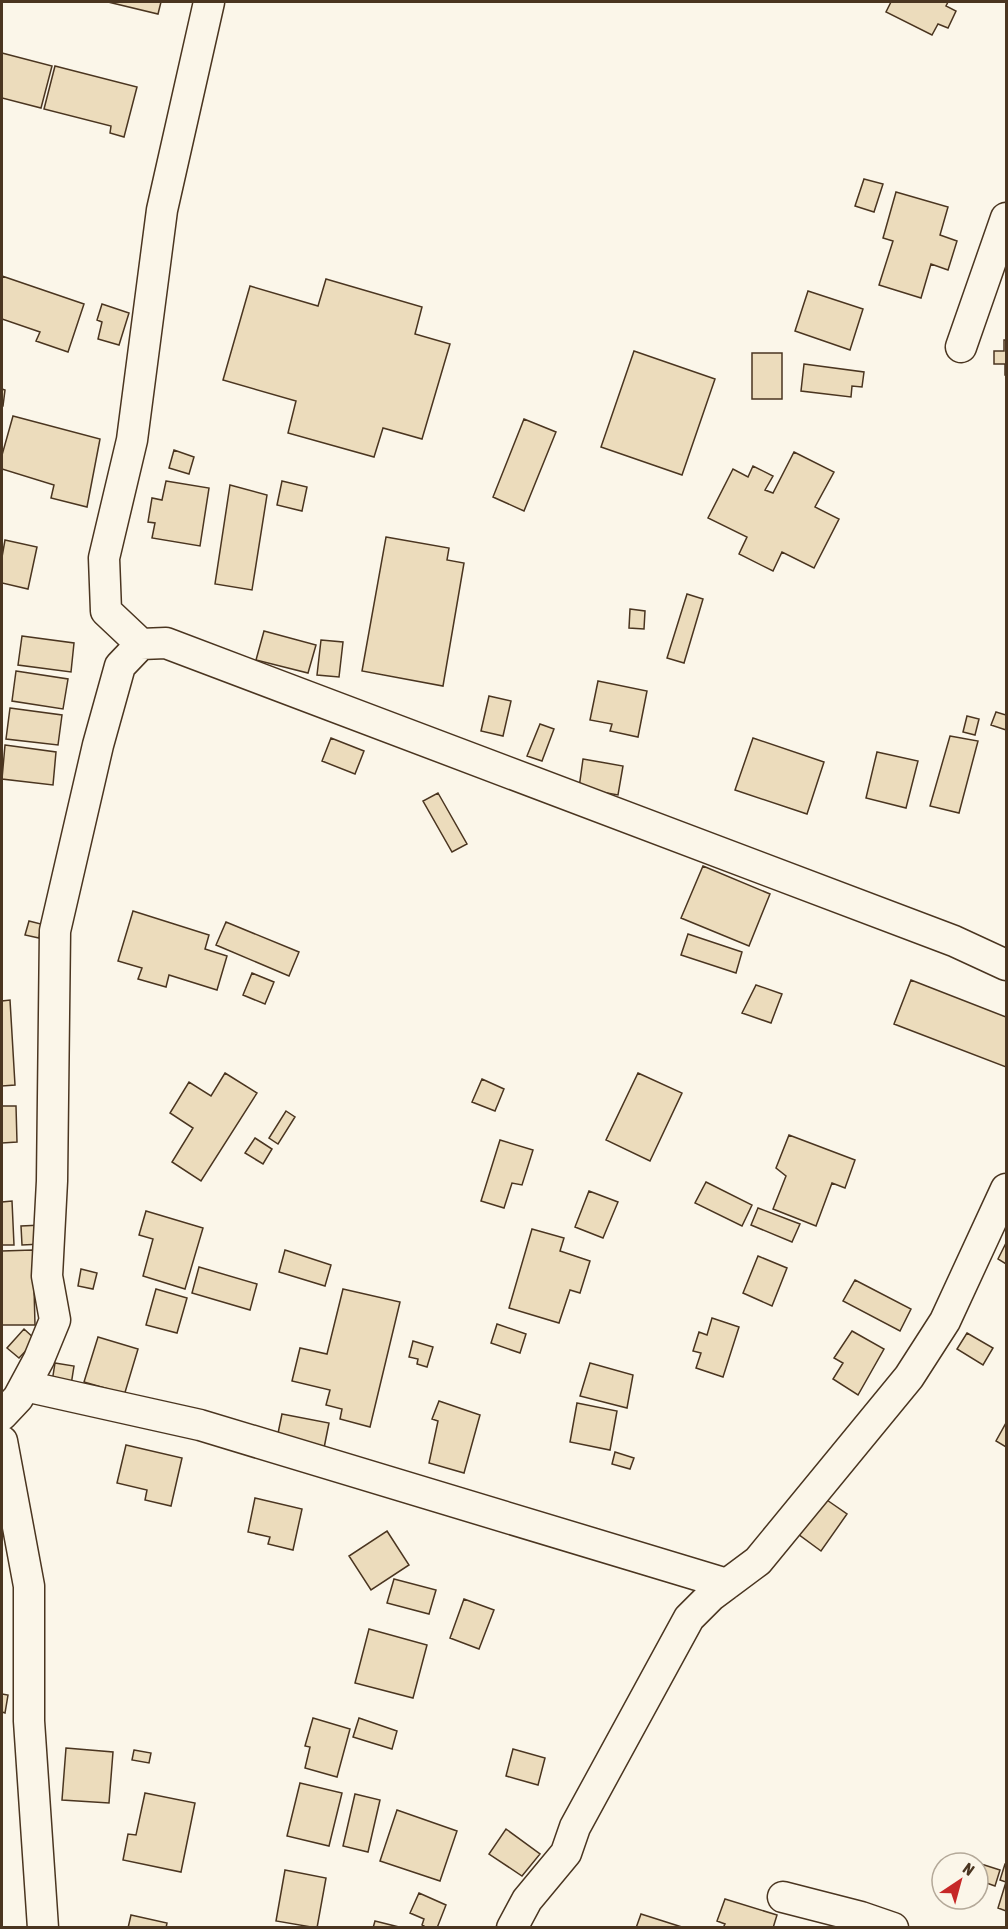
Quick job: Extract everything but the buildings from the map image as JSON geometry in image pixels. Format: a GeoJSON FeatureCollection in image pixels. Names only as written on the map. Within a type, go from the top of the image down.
{"type":"FeatureCollection","features":[{"type":"Feature","properties":{"kind":"street"},"geometry":{"type":"LineString","coordinates":[[209,2],[162,210],[132,440],[104,558],[106,611],[141,644],[166,644],[954,941],[1006,964]]}},
{"type":"Feature","properties":{"kind":"street"},"geometry":{"type":"LineString","coordinates":[[961,347],[1006,218]]}},
{"type":"Feature","properties":{"kind":"street"},"geometry":{"type":"LineString","coordinates":[[141,644],[120,666],[98,745],[55,931],[52,1181],[47,1275],[55,1320],[39,1359],[12,1399],[200,1425],[728,1584]]}},
{"type":"Feature","properties":{"kind":"street"},"geometry":{"type":"LineString","coordinates":[[512,1928],[527,1900],[566,1853],[574,1827],[689,1618],[711,1596],[758,1561],[909,1377],[945,1321],[1006,1189]]}},
{"type":"Feature","properties":{"kind":"street"},"geometry":{"type":"LineString","coordinates":[[2,1441],[29,1586],[29,1721],[43,1928]]}},
{"type":"Feature","properties":{"kind":"street"},"geometry":{"type":"LineString","coordinates":[[783,1897],[861,1917],[893,1928]]}}]}
